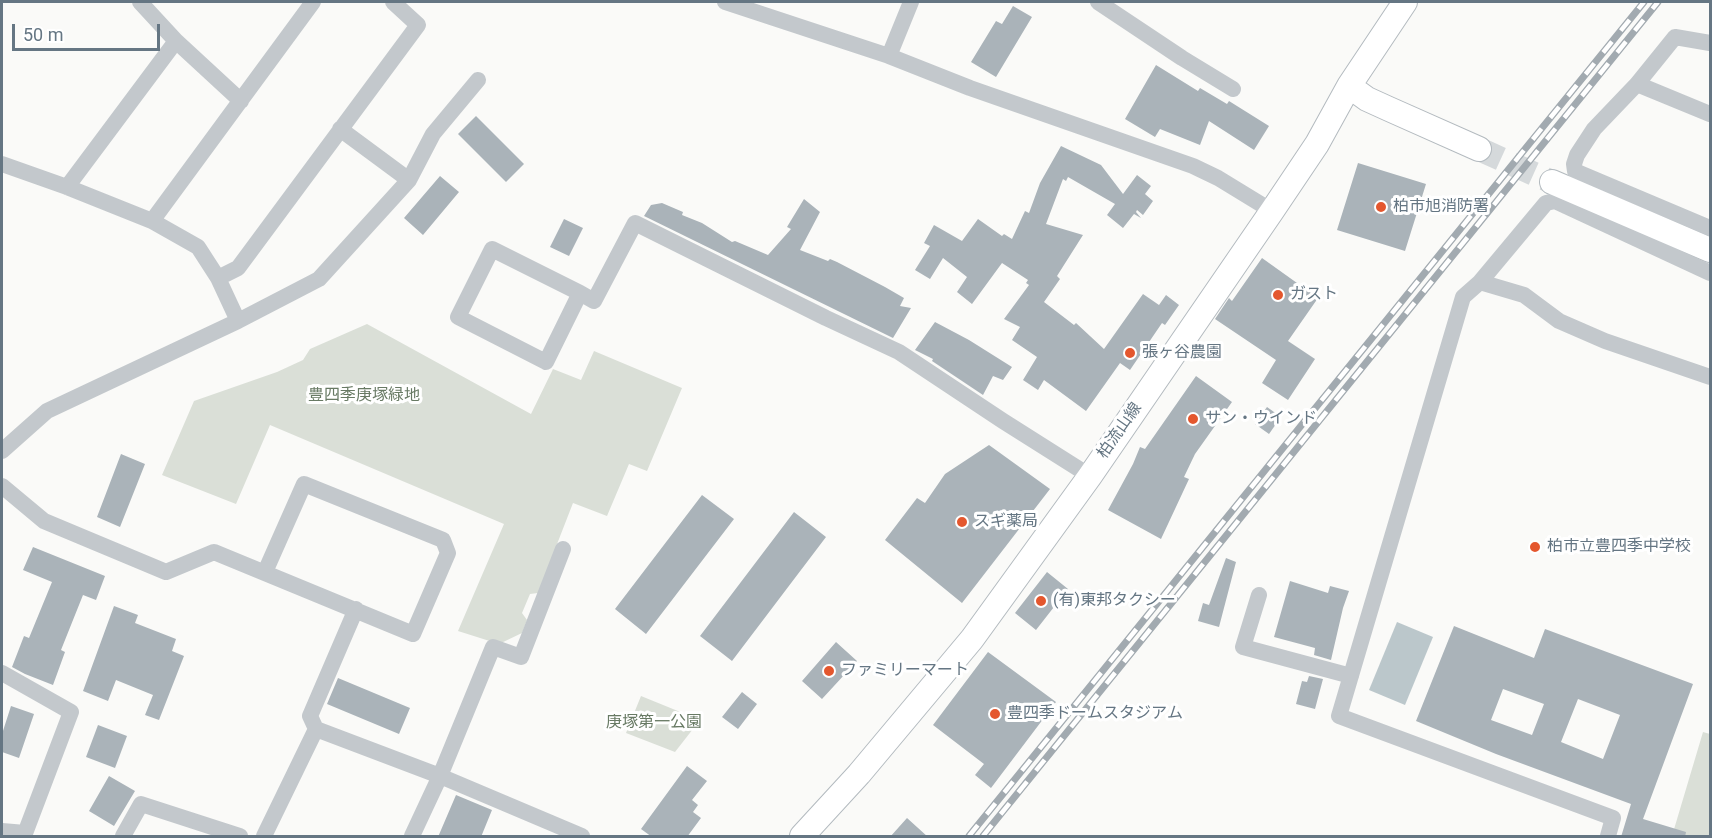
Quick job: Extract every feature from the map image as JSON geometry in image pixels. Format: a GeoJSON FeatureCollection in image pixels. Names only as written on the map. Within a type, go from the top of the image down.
{"type":"FeatureCollection","features":[{"type":"Feature","properties":{"kind":"main road","name":"柏流山線"},"geometry":{"type":"LineString","coordinates":[[802,837],[859,774],[972,639],[1090,476],[1317,144],[1349,86],[1405,2]]}},
{"type":"Feature","properties":{"kind":"main road"},"geometry":{"type":"LineString","coordinates":[[1349,86],[1367,99],[1479,148]]}},
{"type":"Feature","properties":{"kind":"main road"},"geometry":{"type":"LineString","coordinates":[[1552,182],[1710,250]]}},
{"type":"Feature","properties":{"kind":"street"},"geometry":{"type":"LineString","coordinates":[[140,2],[176,41],[241,101]]}},
{"type":"Feature","properties":{"kind":"street"},"geometry":{"type":"LineString","coordinates":[[152,221],[313,2]]}},
{"type":"Feature","properties":{"kind":"street"},"geometry":{"type":"LineString","coordinates":[[218,278],[238,268],[418,25],[393,2]]}},
{"type":"Feature","properties":{"kind":"street"},"geometry":{"type":"LineString","coordinates":[[725,2],[889,56],[992,96],[1193,166],[1218,178],[1272,211]]}},
{"type":"Feature","properties":{"kind":"street"},"geometry":{"type":"LineString","coordinates":[[889,56],[911,2]]}},
{"type":"Feature","properties":{"kind":"street"},"geometry":{"type":"LineString","coordinates":[[1098,2],[1233,90]]}},
{"type":"Feature","properties":{"kind":"street"},"geometry":{"type":"LineString","coordinates":[[1710,44],[1675,37],[1637,84],[1594,129],[1577,155],[1574,164],[1575,171],[1710,228]]}},
{"type":"Feature","properties":{"kind":"street"},"geometry":{"type":"LineString","coordinates":[[67,187],[176,41]]}},
{"type":"Feature","properties":{"kind":"street"},"geometry":{"type":"LineString","coordinates":[[2,451],[47,411],[237,321],[319,279],[409,180],[433,134],[478,80]]}},
{"type":"Feature","properties":{"kind":"street"},"geometry":{"type":"LineString","coordinates":[[1637,84],[1710,114]]}},
{"type":"Feature","properties":{"kind":"street"},"geometry":{"type":"LineString","coordinates":[[340,129],[409,180]]}},
{"type":"Feature","properties":{"kind":"street"},"geometry":{"type":"LineString","coordinates":[[2,164],[152,221],[198,247],[218,278],[237,321]]}},
{"type":"Feature","properties":{"kind":"street"},"geometry":{"type":"LineString","coordinates":[[1608,837],[1613,818],[1339,716],[1463,297],[1480,282],[1546,203],[1555,201],[1710,273]]}},
{"type":"Feature","properties":{"kind":"street"},"geometry":{"type":"LineString","coordinates":[[580,293],[546,362],[458,317],[492,249],[580,293],[594,301],[635,223],[898,352],[1090,476]]}},
{"type":"Feature","properties":{"kind":"street"},"geometry":{"type":"LineString","coordinates":[[1480,282],[1524,295],[1559,321],[1605,341],[1710,377]]}},
{"type":"Feature","properties":{"kind":"street"},"geometry":{"type":"LineString","coordinates":[[2,486],[44,521],[166,572],[214,552],[413,634],[448,553],[443,540],[304,484],[265,572]]}},
{"type":"Feature","properties":{"kind":"street"},"geometry":{"type":"LineString","coordinates":[[412,837],[440,776],[492,647],[521,657],[563,549]]}},
{"type":"Feature","properties":{"kind":"street"},"geometry":{"type":"LineString","coordinates":[[1258,595],[1243,647],[1351,676]]}},
{"type":"Feature","properties":{"kind":"street"},"geometry":{"type":"LineString","coordinates":[[356,609],[310,716],[316,729],[440,776],[582,837]]}},
{"type":"Feature","properties":{"kind":"street"},"geometry":{"type":"LineString","coordinates":[[2,673],[71,712],[24,835],[2,831]]}},
{"type":"Feature","properties":{"kind":"street"},"geometry":{"type":"LineString","coordinates":[[264,837],[316,729]]}},
{"type":"Feature","properties":{"kind":"street"},"geometry":{"type":"LineString","coordinates":[[123,837],[141,804],[240,837]]}},
{"type":"Feature","properties":{"kind":"green space","name":"豊四季庚塚緑地"},"geometry":{"type":"Polygon","coordinates":[[[367,324],[531,414],[553,369],[581,380],[594,351],[682,388],[647,471],[629,464],[607,516],[573,503],[538,593],[530,594],[522,613],[527,620],[522,633],[499,644],[458,631],[504,524],[270,425],[236,504],[162,475],[194,401],[277,372],[303,360],[310,349],[367,324]]]}},
{"type":"Feature","properties":{"kind":"green space","name":"庚塚第一公園"},"geometry":{"type":"Polygon","coordinates":[[[641,696],[700,720],[675,752],[626,733],[641,696]]]}},
{"type":"Feature","properties":{"kind":"green space"},"geometry":{"type":"Polygon","coordinates":[[[1703,732],[1710,734],[1710,836],[1672,836],[1703,732]]]}},
{"type":"Feature","properties":{"kind":"shaded area"},"geometry":{"type":"Polygon","coordinates":[[[1397,622],[1433,637],[1405,705],[1369,690],[1397,622]]]}},
{"type":"Feature","properties":{"kind":"building"},"geometry":{"type":"Polygon","coordinates":[[[1013,6],[1032,17],[996,77],[971,62],[996,21],[1002,24],[1013,6]]]}},
{"type":"Feature","properties":{"kind":"building"},"geometry":{"type":"Polygon","coordinates":[[[1156,65],[1198,91],[1200,88],[1227,104],[1229,101],[1269,126],[1254,150],[1209,121],[1200,145],[1160,129],[1155,137],[1125,119],[1156,65]]]}},
{"type":"Feature","properties":{"kind":"building"},"geometry":{"type":"Polygon","coordinates":[[[476,116],[524,164],[506,182],[458,134],[476,116]]]}},
{"type":"Feature","properties":{"kind":"building"},"geometry":{"type":"Polygon","coordinates":[[[1061,146],[1101,165],[1123,194],[1137,175],[1151,186],[1145,194],[1153,201],[1143,215],[1137,210],[1141,218],[1134,214],[1123,228],[1107,215],[1115,204],[1068,177],[1066,181],[1063,179],[1046,224],[1083,235],[1057,276],[1060,279],[1044,302],[1074,325],[1076,323],[1104,349],[1143,294],[1159,305],[1166,295],[1179,305],[1165,325],[1162,323],[1130,370],[1120,363],[1086,411],[1044,380],[1038,390],[1023,380],[1037,357],[1012,340],[1020,327],[1004,319],[1029,285],[1026,283],[1028,280],[1002,263],[972,304],[957,292],[967,277],[943,258],[930,279],[915,270],[930,246],[924,243],[934,225],[962,241],[978,219],[1002,236],[1004,234],[1012,239],[1025,211],[1029,213],[1040,183],[1061,146]]]}},
{"type":"Feature","properties":{"kind":"building","name":"柏市旭消防署"},"geometry":{"type":"Polygon","coordinates":[[[1358,163],[1426,184],[1405,251],[1337,230],[1358,163]]]}},
{"type":"Feature","properties":{"kind":"building"},"geometry":{"type":"Polygon","coordinates":[[[440,176],[459,192],[423,235],[404,218],[440,176]]]}},
{"type":"Feature","properties":{"kind":"building"},"geometry":{"type":"Polygon","coordinates":[[[804,199],[820,212],[800,250],[828,261],[830,259],[837,262],[885,287],[904,298],[900,306],[911,308],[893,338],[644,216],[651,205],[662,203],[683,212],[682,215],[702,223],[732,242],[735,241],[768,255],[791,229],[787,227],[804,199]]]}},
{"type":"Feature","properties":{"kind":"building"},"geometry":{"type":"Polygon","coordinates":[[[564,219],[583,228],[569,256],[550,247],[564,219]]]}},
{"type":"Feature","properties":{"kind":"building"},"geometry":{"type":"Polygon","coordinates":[[[1262,258],[1318,298],[1288,341],[1315,359],[1288,400],[1262,383],[1276,360],[1215,319],[1229,298],[1232,301],[1262,258]]]}},
{"type":"Feature","properties":{"kind":"building"},"geometry":{"type":"Polygon","coordinates":[[[935,322],[1012,367],[1003,380],[993,376],[983,395],[932,361],[933,359],[915,350],[935,322]]]}},
{"type":"Feature","properties":{"kind":"building"},"geometry":{"type":"Polygon","coordinates":[[[1196,376],[1232,402],[1195,454],[1184,477],[1189,479],[1161,539],[1108,510],[1140,447],[1145,449],[1196,376]]]}},
{"type":"Feature","properties":{"kind":"building"},"geometry":{"type":"Polygon","coordinates":[[[1267,407],[1281,417],[1269,434],[1255,424],[1267,407]]]}},
{"type":"Feature","properties":{"kind":"building","name":"スギ薬局"},"geometry":{"type":"Polygon","coordinates":[[[989,445],[1050,489],[962,603],[885,540],[917,498],[925,503],[945,474],[989,445]]]}},
{"type":"Feature","properties":{"kind":"building"},"geometry":{"type":"Polygon","coordinates":[[[121,454],[145,464],[120,527],[97,517],[121,454]]]}},
{"type":"Feature","properties":{"kind":"building"},"geometry":{"type":"Polygon","coordinates":[[[702,495],[734,519],[646,634],[615,609],[702,495]]]}},
{"type":"Feature","properties":{"kind":"building"},"geometry":{"type":"Polygon","coordinates":[[[794,512],[826,537],[732,661],[700,636],[794,512]]]}},
{"type":"Feature","properties":{"kind":"building"},"geometry":{"type":"Polygon","coordinates":[[[33,547],[105,576],[96,600],[83,595],[61,650],[65,652],[53,685],[12,667],[24,636],[29,638],[52,582],[23,570],[33,547]]]}},
{"type":"Feature","properties":{"kind":"building"},"geometry":{"type":"Polygon","coordinates":[[[1226,558],[1236,562],[1219,627],[1198,621],[1203,603],[1209,605],[1226,558]]]}},
{"type":"Feature","properties":{"kind":"building","name":"(有)東邦タクシー"},"geometry":{"type":"Polygon","coordinates":[[[1047,572],[1068,589],[1036,630],[1015,613],[1047,572]]]}},
{"type":"Feature","properties":{"kind":"building"},"geometry":{"type":"Polygon","coordinates":[[[1290,581],[1328,593],[1330,586],[1349,591],[1331,660],[1314,655],[1315,648],[1274,637],[1290,581]]]}},
{"type":"Feature","properties":{"kind":"building"},"geometry":{"type":"Polygon","coordinates":[[[114,606],[138,615],[135,623],[176,639],[172,651],[184,656],[159,720],[145,715],[153,695],[116,680],[108,701],[83,691],[114,606]]]}},
{"type":"Feature","properties":{"kind":"building"},"geometry":{"type":"Polygon","coordinates":[[[1454,626],[1534,658],[1545,629],[1693,684],[1643,819],[1686,832],[1685,837],[1621,837],[1631,804],[1496,754],[1416,721],[1454,626]],[[1503,689],[1491,720],[1532,735],[1544,704],[1503,689]],[[1578,699],[1561,742],[1603,759],[1620,715],[1578,699]]]}},
{"type":"Feature","properties":{"kind":"building","name":"ファミリーマート"},"geometry":{"type":"Polygon","coordinates":[[[836,642],[857,661],[822,699],[802,681],[836,642]]]}},
{"type":"Feature","properties":{"kind":"building","name":"豊四季ドームスタジアム"},"geometry":{"type":"Polygon","coordinates":[[[988,652],[1056,702],[991,788],[975,775],[984,764],[933,725],[988,652]]]}},
{"type":"Feature","properties":{"kind":"building"},"geometry":{"type":"Polygon","coordinates":[[[1309,676],[1323,679],[1315,709],[1296,704],[1302,681],[1307,682],[1309,676]]]}},
{"type":"Feature","properties":{"kind":"building"},"geometry":{"type":"Polygon","coordinates":[[[338,678],[410,708],[399,734],[327,704],[338,678]]]}},
{"type":"Feature","properties":{"kind":"building"},"geometry":{"type":"Polygon","coordinates":[[[742,692],[757,704],[738,729],[722,717],[742,692]]]}},
{"type":"Feature","properties":{"kind":"building"},"geometry":{"type":"Polygon","coordinates":[[[11,706],[34,714],[19,758],[2,752],[2,734],[11,706]]]}},
{"type":"Feature","properties":{"kind":"building"},"geometry":{"type":"Polygon","coordinates":[[[98,725],[127,736],[115,768],[86,757],[98,725]]]}},
{"type":"Feature","properties":{"kind":"building"},"geometry":{"type":"Polygon","coordinates":[[[687,766],[707,781],[692,800],[698,805],[693,812],[701,818],[687,837],[652,837],[641,829],[687,766]]]}},
{"type":"Feature","properties":{"kind":"building"},"geometry":{"type":"Polygon","coordinates":[[[109,776],[135,791],[114,826],[89,811],[109,776]]]}},
{"type":"Feature","properties":{"kind":"building"},"geometry":{"type":"Polygon","coordinates":[[[456,795],[492,810],[481,837],[438,837],[456,795]]]}},
{"type":"Feature","properties":{"kind":"building"},"geometry":{"type":"Polygon","coordinates":[[[907,818],[928,837],[890,837],[907,818]]]}},
{"type":"Feature","properties":{"kind":"tunnel"},"geometry":{"type":"LineString","coordinates":[[1479,149],[1552,182]]}},
{"type":"Feature","properties":{"kind":"railway"},"geometry":{"type":"LineString","coordinates":[[969,836],[1644,2]]}},
{"type":"Feature","properties":{"kind":"railway"},"geometry":{"type":"LineString","coordinates":[[983,836],[1658,2]]}},
{"type":"Feature","properties":{"kind":"place","name":"柏市旭消防署"},"geometry":{"type":"Point","coordinates":[1381,207]}},
{"type":"Feature","properties":{"kind":"place","name":"ガスト"},"geometry":{"type":"Point","coordinates":[1278,295]}},
{"type":"Feature","properties":{"kind":"place","name":"張ヶ谷農園"},"geometry":{"type":"Point","coordinates":[1130,353]}},
{"type":"Feature","properties":{"kind":"place","name":"サン・ウインド"},"geometry":{"type":"Point","coordinates":[1193,419]}},
{"type":"Feature","properties":{"kind":"place","name":"スギ薬局"},"geometry":{"type":"Point","coordinates":[962,522]}},
{"type":"Feature","properties":{"kind":"place","name":"柏市立豊四季中学校"},"geometry":{"type":"Point","coordinates":[1535,547]}},
{"type":"Feature","properties":{"kind":"place","name":"(有)東邦タクシー"},"geometry":{"type":"Point","coordinates":[1041,601]}},
{"type":"Feature","properties":{"kind":"place","name":"ファミリーマート"},"geometry":{"type":"Point","coordinates":[829,671]}},
{"type":"Feature","properties":{"kind":"place","name":"豊四季ドームスタジアム"},"geometry":{"type":"Point","coordinates":[995,714]}}]}
